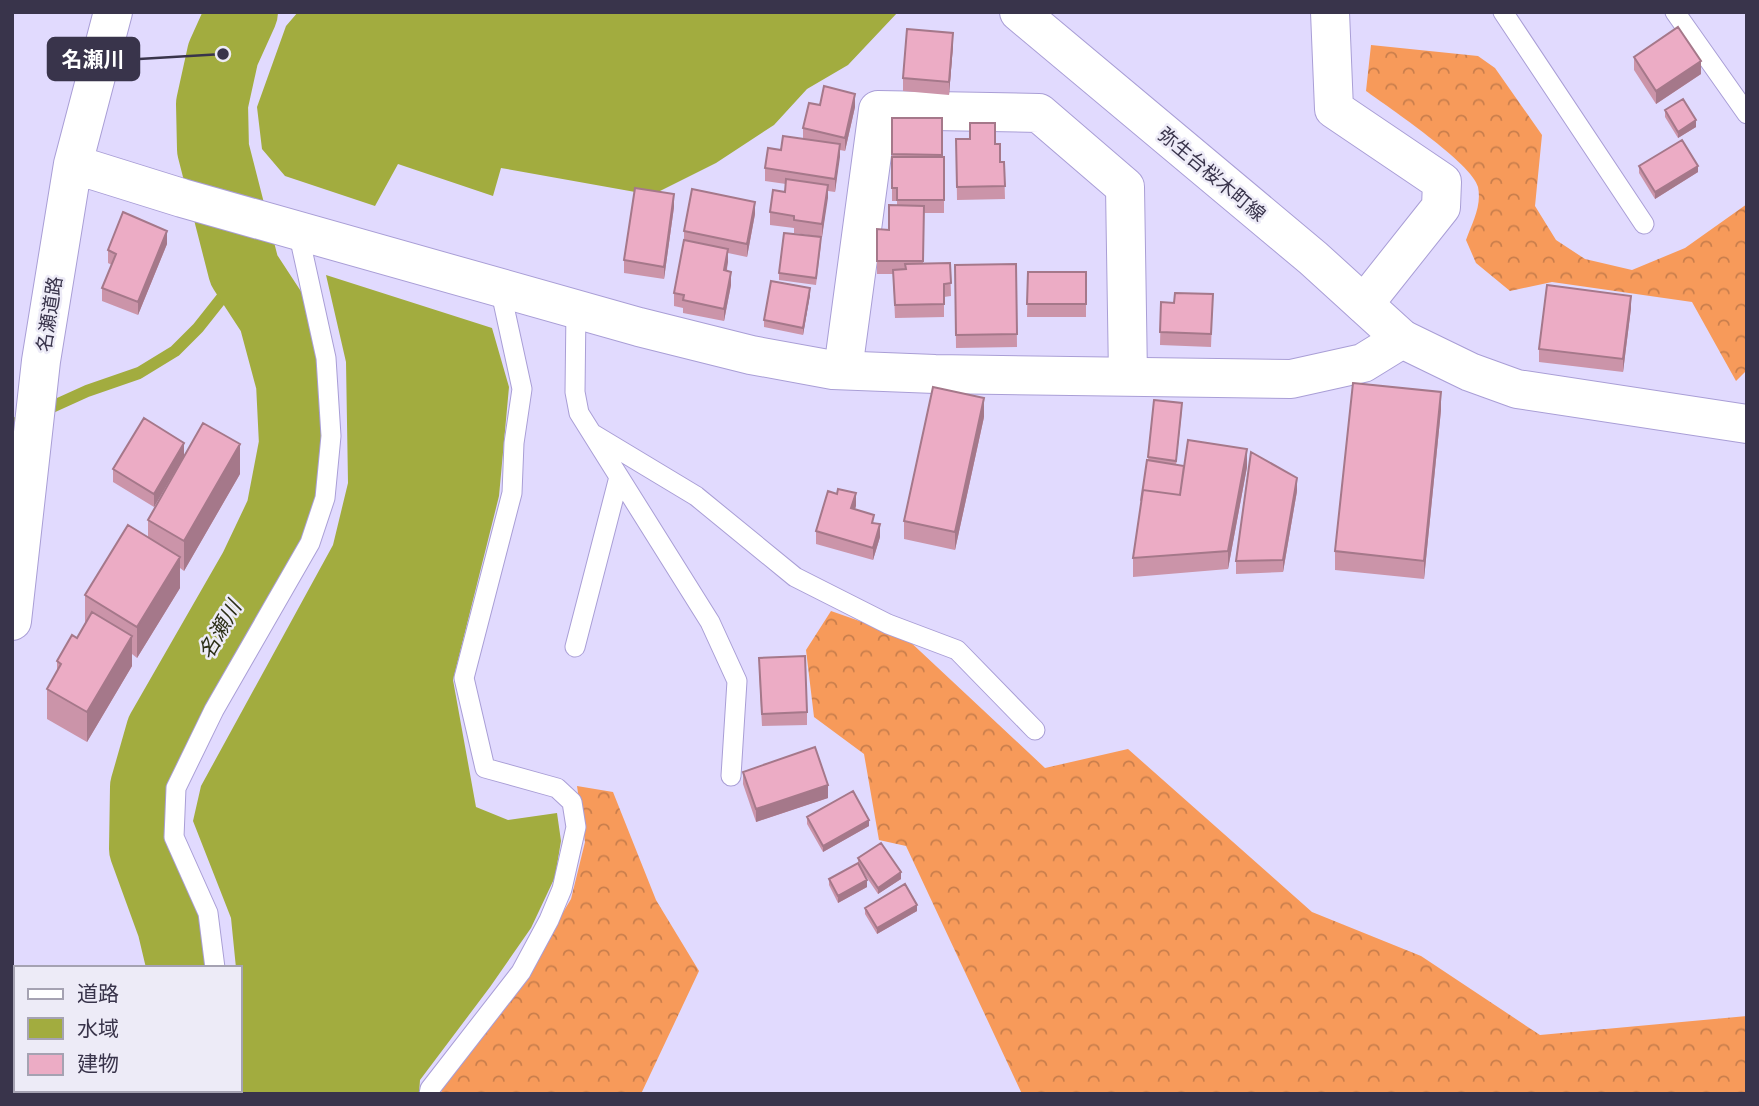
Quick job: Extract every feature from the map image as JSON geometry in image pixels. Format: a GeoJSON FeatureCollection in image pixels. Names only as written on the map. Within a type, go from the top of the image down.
{"type":"FeatureCollection","features":[{"type":"Feature","properties":{"kind":"street","name":"名瀬道路"},"geometry":{"type":"LineString","coordinates":[[12,621],[40,373],[73,164],[113,12]]}},
{"type":"Feature","properties":{"kind":"street","name":"弥生台桜木町線"},"geometry":{"type":"LineString","coordinates":[[1019,12],[1313,258],[1402,339],[1470,372],[1517,389],[1747,424]]}},
{"type":"Feature","properties":{"kind":"street"},"geometry":{"type":"LineString","coordinates":[[1330,12],[1334,109],[1442,182],[1441,207],[1364,304]]}},
{"type":"Feature","properties":{"kind":"street"},"geometry":{"type":"LineString","coordinates":[[843,370],[878,110],[1039,113],[1125,187],[1128,376]]}},
{"type":"Feature","properties":{"kind":"street"},"geometry":{"type":"LineString","coordinates":[[73,164],[182,198],[576,309],[751,355],[843,370],[935,374],[1291,379],[1363,363],[1402,339]]}},
{"type":"Feature","properties":{"kind":"lane"},"geometry":{"type":"LineString","coordinates":[[1503,12],[1644,225]]}},
{"type":"Feature","properties":{"kind":"lane"},"geometry":{"type":"LineString","coordinates":[[1675,12],[1747,114]]}},
{"type":"Feature","properties":{"kind":"lane"},"geometry":{"type":"LineString","coordinates":[[215,966],[208,913],[174,837],[176,788],[214,710],[310,543],[325,498],[331,436],[326,358],[288,228]]}},
{"type":"Feature","properties":{"kind":"lane"},"geometry":{"type":"LineString","coordinates":[[429,1094],[429,1089],[521,972],[562,889],[576,827],[572,802],[557,788],[485,768],[464,678],[512,493],[514,443],[522,390],[500,288]]}},
{"type":"Feature","properties":{"kind":"lane"},"geometry":{"type":"LineString","coordinates":[[576,309],[575,392],[579,413],[710,622],[737,681],[731,776]]}},
{"type":"Feature","properties":{"kind":"lane"},"geometry":{"type":"LineString","coordinates":[[593,434],[696,496],[795,577],[888,624],[957,650],[1035,730]]}},
{"type":"Feature","properties":{"kind":"lane"},"geometry":{"type":"LineString","coordinates":[[575,647],[619,477]]}},
{"type":"Feature","properties":{"kind":"green space"},"geometry":{"type":"Polygon","coordinates":[[[1371,45],[1478,56],[1495,68],[1542,135],[1535,206],[1556,240],[1585,259],[1632,270],[1685,248],[1747,204],[1747,370],[1736,381],[1692,302],[1552,282],[1510,291],[1476,263],[1466,240],[1478,208],[1478,187],[1473,177],[1446,151],[1366,91],[1371,45]]]}},
{"type":"Feature","properties":{"kind":"green space"},"geometry":{"type":"Polygon","coordinates":[[[831,611],[905,637],[1045,768],[1128,749],[1312,912],[1421,956],[1540,1035],[1747,1016],[1747,1094],[1022,1094],[906,846],[879,840],[864,754],[814,717],[806,650],[831,611]]]}},
{"type":"Feature","properties":{"kind":"green space"},"geometry":{"type":"Polygon","coordinates":[[[577,786],[613,792],[656,900],[699,971],[641,1094],[441,1094],[442,1087],[528,971],[571,899],[585,842],[577,786]]]}},
{"type":"Feature","properties":{"kind":"water"},"geometry":{"type":"Polygon","coordinates":[[[298,12],[898,12],[848,65],[807,89],[774,125],[716,163],[652,195],[501,168],[493,196],[398,164],[375,206],[285,176],[262,149],[257,107],[286,26],[298,12]]]}},
{"type":"Feature","properties":{"kind":"water"},"geometry":{"type":"Polygon","coordinates":[[[326,275],[492,328],[509,387],[499,496],[453,680],[476,807],[508,820],[557,813],[561,841],[555,877],[531,928],[420,1080],[419,1094],[234,1094],[242,1092],[242,966],[236,966],[231,918],[193,821],[201,786],[333,545],[348,483],[346,362],[326,275]]]}},
{"type":"Feature","properties":{"kind":"building"},"geometry":{"type":"Polygon","coordinates":[[[1678,27],[1701,61],[1656,91],[1634,57],[1678,27]]]}},
{"type":"Feature","properties":{"kind":"building"},"geometry":{"type":"Polygon","coordinates":[[[907,29],[953,33],[949,82],[903,78],[907,29]]]}},
{"type":"Feature","properties":{"kind":"building"},"geometry":{"type":"Polygon","coordinates":[[[824,86],[855,94],[845,138],[803,128],[809,103],[820,105],[824,86]]]}},
{"type":"Feature","properties":{"kind":"building"},"geometry":{"type":"Polygon","coordinates":[[[1683,99],[1696,120],[1678,132],[1665,110],[1683,99]]]}},
{"type":"Feature","properties":{"kind":"building"},"geometry":{"type":"Polygon","coordinates":[[[892,118],[942,118],[942,155],[892,154],[892,118]]]}},
{"type":"Feature","properties":{"kind":"building"},"geometry":{"type":"Polygon","coordinates":[[[970,123],[995,123],[995,144],[1000,144],[1000,162],[1004,162],[1005,186],[957,187],[956,139],[970,139],[970,123]]]}},
{"type":"Feature","properties":{"kind":"building"},"geometry":{"type":"Polygon","coordinates":[[[783,136],[840,144],[835,179],[765,168],[768,148],[781,150],[783,136]]]}},
{"type":"Feature","properties":{"kind":"building"},"geometry":{"type":"Polygon","coordinates":[[[1682,140],[1698,166],[1655,192],[1639,166],[1682,140]]]}},
{"type":"Feature","properties":{"kind":"building"},"geometry":{"type":"Polygon","coordinates":[[[892,157],[944,157],[944,200],[897,200],[897,188],[892,188],[892,157]]]}},
{"type":"Feature","properties":{"kind":"building"},"geometry":{"type":"Polygon","coordinates":[[[786,179],[828,185],[822,224],[794,220],[794,216],[770,212],[773,190],[785,192],[786,179]]]}},
{"type":"Feature","properties":{"kind":"building"},"geometry":{"type":"Polygon","coordinates":[[[635,188],[674,194],[664,267],[624,260],[635,188]]]}},
{"type":"Feature","properties":{"kind":"building"},"geometry":{"type":"Polygon","coordinates":[[[692,189],[755,202],[747,244],[684,231],[692,189]]]}},
{"type":"Feature","properties":{"kind":"building"},"geometry":{"type":"Polygon","coordinates":[[[889,205],[924,206],[923,261],[877,261],[877,229],[889,230],[889,205]]]}},
{"type":"Feature","properties":{"kind":"building"},"geometry":{"type":"Polygon","coordinates":[[[123,212],[167,231],[138,302],[102,288],[116,254],[108,250],[123,212]]]}},
{"type":"Feature","properties":{"kind":"building"},"geometry":{"type":"Polygon","coordinates":[[[784,233],[821,237],[816,278],[779,273],[784,233]]]}},
{"type":"Feature","properties":{"kind":"building"},"geometry":{"type":"Polygon","coordinates":[[[684,240],[728,249],[724,270],[731,272],[724,309],[683,300],[684,295],[674,293],[684,240]]]}},
{"type":"Feature","properties":{"kind":"building"},"geometry":{"type":"Polygon","coordinates":[[[950,263],[951,283],[944,284],[944,304],[895,305],[893,270],[906,269],[905,264],[950,263]]]}},
{"type":"Feature","properties":{"kind":"building"},"geometry":{"type":"Polygon","coordinates":[[[1016,264],[1017,334],[956,335],[955,265],[1016,264]]]}},
{"type":"Feature","properties":{"kind":"building"},"geometry":{"type":"Polygon","coordinates":[[[1028,272],[1086,272],[1086,304],[1027,304],[1028,272]]]}},
{"type":"Feature","properties":{"kind":"building"},"geometry":{"type":"Polygon","coordinates":[[[771,281],[810,288],[803,328],[764,320],[771,281]]]}},
{"type":"Feature","properties":{"kind":"building"},"geometry":{"type":"Polygon","coordinates":[[[1547,285],[1631,296],[1623,359],[1539,349],[1547,285]]]}},
{"type":"Feature","properties":{"kind":"building"},"geometry":{"type":"Polygon","coordinates":[[[1175,293],[1213,294],[1211,334],[1160,332],[1161,302],[1174,303],[1175,293]]]}},
{"type":"Feature","properties":{"kind":"building"},"geometry":{"type":"Polygon","coordinates":[[[1353,383],[1441,392],[1424,561],[1335,551],[1353,383]]]}},
{"type":"Feature","properties":{"kind":"building"},"geometry":{"type":"Polygon","coordinates":[[[933,387],[984,398],[955,532],[904,521],[933,387]]]}},
{"type":"Feature","properties":{"kind":"building"},"geometry":{"type":"Polygon","coordinates":[[[1154,400],[1182,403],[1176,461],[1148,457],[1154,400]]]}},
{"type":"Feature","properties":{"kind":"building"},"geometry":{"type":"Polygon","coordinates":[[[144,418],[184,443],[154,494],[113,469],[144,418]]]}},
{"type":"Feature","properties":{"kind":"building"},"geometry":{"type":"Polygon","coordinates":[[[203,423],[240,444],[184,541],[148,520],[203,423]]]}},
{"type":"Feature","properties":{"kind":"building"},"geometry":{"type":"Polygon","coordinates":[[[1188,440],[1247,449],[1228,551],[1133,558],[1143,490],[1180,495],[1188,440]]]}},
{"type":"Feature","properties":{"kind":"building"},"geometry":{"type":"Polygon","coordinates":[[[1251,452],[1297,478],[1283,560],[1236,561],[1251,452]]]}},
{"type":"Feature","properties":{"kind":"building"},"geometry":{"type":"Polygon","coordinates":[[[1147,460],[1184,466],[1180,495],[1143,490],[1141,501],[1147,460]]]}},
{"type":"Feature","properties":{"kind":"building"},"geometry":{"type":"Polygon","coordinates":[[[838,489],[856,493],[851,508],[874,515],[872,523],[880,524],[873,548],[816,531],[828,491],[837,494],[838,489]]]}},
{"type":"Feature","properties":{"kind":"building"},"geometry":{"type":"Polygon","coordinates":[[[128,525],[180,557],[137,627],[85,595],[128,525]]]}},
{"type":"Feature","properties":{"kind":"building"},"geometry":{"type":"Polygon","coordinates":[[[92,612],[132,636],[87,712],[47,689],[61,664],[57,661],[72,635],[77,638],[92,612]]]}},
{"type":"Feature","properties":{"kind":"building"},"geometry":{"type":"Polygon","coordinates":[[[805,656],[807,712],[762,714],[759,658],[805,656]]]}},
{"type":"Feature","properties":{"kind":"building"},"geometry":{"type":"Polygon","coordinates":[[[815,747],[828,785],[756,809],[743,772],[815,747]]]}},
{"type":"Feature","properties":{"kind":"building"},"geometry":{"type":"Polygon","coordinates":[[[853,791],[869,820],[823,846],[807,817],[853,791]]]}},
{"type":"Feature","properties":{"kind":"building"},"geometry":{"type":"Polygon","coordinates":[[[881,843],[901,872],[878,888],[858,858],[881,843]]]}},
{"type":"Feature","properties":{"kind":"building"},"geometry":{"type":"Polygon","coordinates":[[[858,863],[867,880],[838,896],[829,879],[858,863]]]}},
{"type":"Feature","properties":{"kind":"building"},"geometry":{"type":"Polygon","coordinates":[[[905,884],[917,905],[877,928],[865,908],[905,884]]]}},
{"type":"Feature","properties":{"kind":"waterway","name":"名瀬川"},"geometry":{"type":"LineString","coordinates":[[183,966],[173,926],[145,849],[146,787],[162,731],[255,569],[282,512],[295,444],[292,383],[274,316],[244,270],[213,149],[212,104],[223,54],[242,12]]}},
{"type":"Feature","properties":{"kind":"waterway"},"geometry":{"type":"LineString","coordinates":[[12,425],[87,391],[139,373],[175,351],[198,328],[244,270]]}},
{"type":"Feature","properties":{"kind":"place","name":"名瀬川"},"geometry":{"type":"Point","coordinates":[223,54]}}]}
